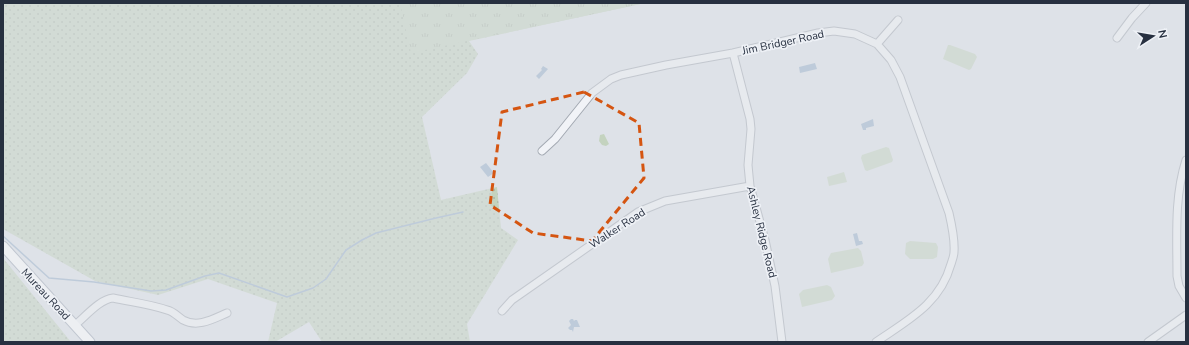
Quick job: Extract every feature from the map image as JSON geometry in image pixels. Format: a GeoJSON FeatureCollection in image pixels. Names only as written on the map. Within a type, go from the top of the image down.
{"type":"FeatureCollection","features":[{"type":"Feature","properties":{"kind":"main road","name":"Mureau Road"},"geometry":{"type":"LineString","coordinates":[[3,246],[90,342]]}},
{"type":"Feature","properties":{"kind":"street"},"geometry":{"type":"LineString","coordinates":[[1117,38],[1132,18],[1146,3]]}},
{"type":"Feature","properties":{"kind":"street"},"geometry":{"type":"LineString","coordinates":[[877,44],[898,20]]}},
{"type":"Feature","properties":{"kind":"street","name":"Jim Bridger Road"},"geometry":{"type":"LineString","coordinates":[[542,151],[555,139],[592,93],[611,79],[621,75],[733,53],[818,33],[834,31],[855,34],[877,44],[891,60],[900,77],[949,213],[953,231],[954,253],[949,271],[941,289],[930,302],[916,315],[876,342]]}},
{"type":"Feature","properties":{"kind":"street","name":"Ashley Ridge Road"},"geometry":{"type":"LineString","coordinates":[[733,53],[750,118],[751,129],[748,165],[750,186],[765,240],[775,286],[782,342]]}},
{"type":"Feature","properties":{"kind":"street"},"geometry":{"type":"LineString","coordinates":[[1186,160],[1180,180],[1177,203],[1177,276],[1179,286],[1186,298]]}},
{"type":"Feature","properties":{"kind":"street","name":"Walker Road"},"geometry":{"type":"LineString","coordinates":[[502,311],[512,300],[638,212],[665,201],[750,186]]}},
{"type":"Feature","properties":{"kind":"street"},"geometry":{"type":"LineString","coordinates":[[75,325],[109,298],[169,310],[183,320],[200,323],[227,312]]}},
{"type":"Feature","properties":{"kind":"street"},"geometry":{"type":"LineString","coordinates":[[1148,342],[1186,316]]}},
{"type":"Feature","properties":{"kind":"highlighted area"},"geometry":{"type":"Polygon","coordinates":[[[584,92],[639,123],[644,178],[592,241],[533,233],[490,205],[502,112],[584,92]]]}},
{"type":"Feature","properties":{"kind":"green space"},"geometry":{"type":"Polygon","coordinates":[[[3,3],[645,3],[469,41],[478,54],[467,73],[422,117],[441,200],[497,187],[501,228],[518,240],[467,324],[470,342],[322,342],[309,322],[275,342],[268,342],[277,303],[208,279],[158,295],[95,281],[3,229],[3,3]]]}},
{"type":"Feature","properties":{"kind":"green space"},"geometry":{"type":"Polygon","coordinates":[[[400,3],[645,3],[411,53],[400,3]]]}},
{"type":"Feature","properties":{"kind":"green space"},"geometry":{"type":"Polygon","coordinates":[[[948,45],[975,54],[977,57],[971,69],[969,70],[943,59],[948,45]]]}},
{"type":"Feature","properties":{"kind":"green space"},"geometry":{"type":"Polygon","coordinates":[[[604,134],[609,144],[606,146],[602,145],[599,141],[600,135],[604,134]]]}},
{"type":"Feature","properties":{"kind":"green space"},"geometry":{"type":"Polygon","coordinates":[[[886,147],[889,148],[893,160],[892,162],[867,171],[865,170],[861,158],[862,155],[886,147]]]}},
{"type":"Feature","properties":{"kind":"green space"},"geometry":{"type":"Polygon","coordinates":[[[844,172],[847,182],[829,186],[827,177],[844,172]]]}},
{"type":"Feature","properties":{"kind":"green space"},"geometry":{"type":"Polygon","coordinates":[[[910,241],[936,243],[938,247],[937,257],[933,259],[910,259],[905,254],[906,243],[910,241]]]}},
{"type":"Feature","properties":{"kind":"green space"},"geometry":{"type":"Polygon","coordinates":[[[858,248],[861,251],[864,263],[862,266],[831,273],[828,259],[831,253],[858,248]]]}},
{"type":"Feature","properties":{"kind":"green space"},"geometry":{"type":"Polygon","coordinates":[[[3,258],[71,342],[3,342],[3,258]]]}},
{"type":"Feature","properties":{"kind":"green space"},"geometry":{"type":"Polygon","coordinates":[[[827,285],[831,287],[835,296],[832,300],[802,307],[799,294],[803,290],[827,285]]]}},
{"type":"Feature","properties":{"kind":"water"},"geometry":{"type":"Polygon","coordinates":[[[815,63],[817,69],[800,73],[799,67],[815,63]]]}},
{"type":"Feature","properties":{"kind":"water"},"geometry":{"type":"Polygon","coordinates":[[[543,66],[548,69],[539,79],[536,76],[542,70],[541,69],[543,66]]]}},
{"type":"Feature","properties":{"kind":"water"},"geometry":{"type":"Polygon","coordinates":[[[873,119],[874,126],[863,130],[861,124],[873,119]]]}},
{"type":"Feature","properties":{"kind":"water"},"geometry":{"type":"Polygon","coordinates":[[[486,163],[494,173],[488,177],[480,167],[486,163]]]}},
{"type":"Feature","properties":{"kind":"water"},"geometry":{"type":"Polygon","coordinates":[[[857,233],[859,241],[862,241],[863,244],[856,246],[853,234],[857,233]]]}},
{"type":"Feature","properties":{"kind":"water"},"geometry":{"type":"Polygon","coordinates":[[[571,319],[574,321],[577,320],[580,327],[574,327],[573,332],[568,328],[571,325],[569,321],[571,319]]]}},
{"type":"Feature","properties":{"kind":"waterway"},"geometry":{"type":"LineString","coordinates":[[3,236],[49,278],[94,282],[151,291],[166,290],[205,276],[219,273],[287,297],[313,288],[326,279],[346,250],[376,233],[463,212]]}}]}
